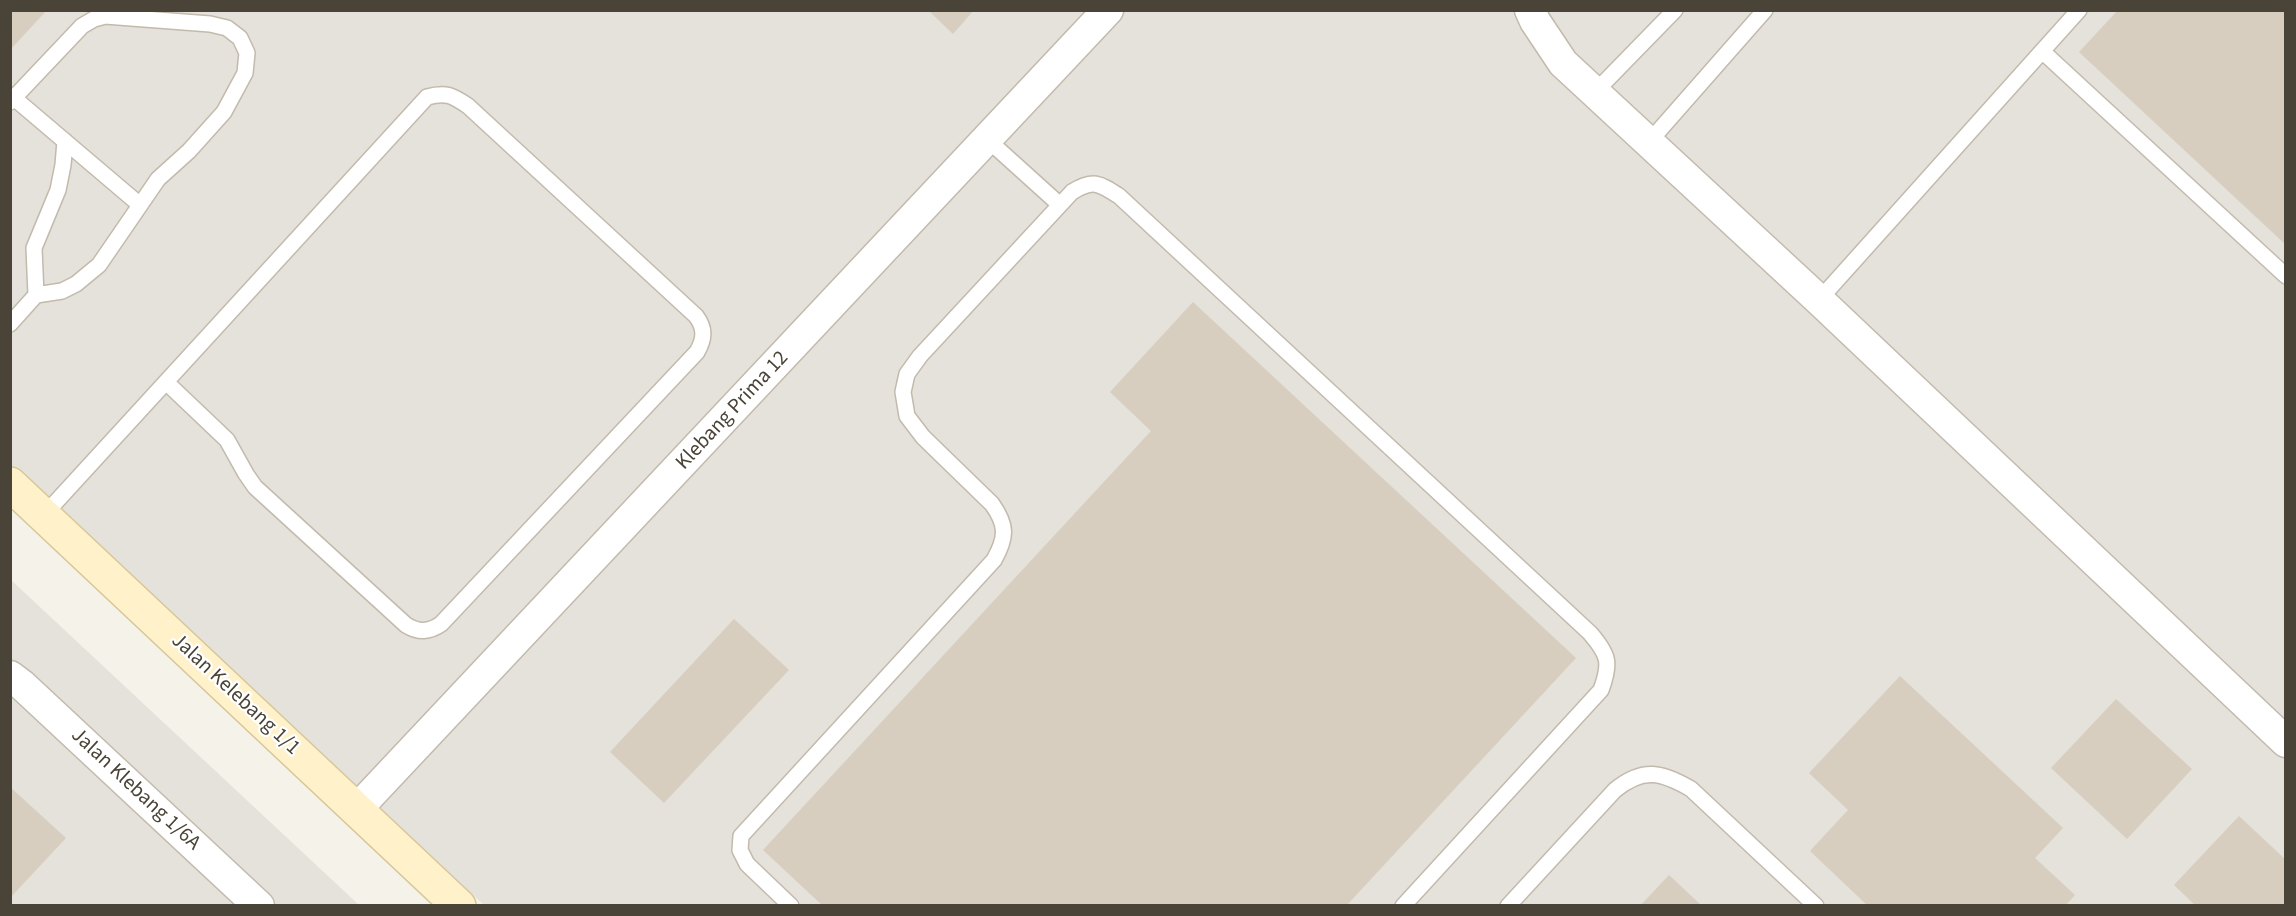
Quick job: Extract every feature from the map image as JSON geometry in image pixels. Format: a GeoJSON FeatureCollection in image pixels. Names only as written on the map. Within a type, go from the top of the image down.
{"type":"FeatureCollection","features":[{"type":"Feature","properties":{"kind":"street","name":"Klebang Prima 12"},"geometry":{"type":"LineString","coordinates":[[357,809],[1108,10]]}},
{"type":"Feature","properties":{"kind":"street"},"geometry":{"type":"LineString","coordinates":[[1530,10],[1534,21],[1563,63],[1819,300],[2286,742]]}},
{"type":"Feature","properties":{"kind":"street","name":"Jalan Kelebang 1/1"},"geometry":{"type":"LineString","coordinates":[[10,484],[459,906]]}},
{"type":"Feature","properties":{"kind":"street","name":"Jalan Klebang 1/6A"},"geometry":{"type":"LineString","coordinates":[[10,676],[259,906]]}},
{"type":"Feature","properties":{"kind":"lane"},"geometry":{"type":"LineString","coordinates":[[1595,92],[1675,10]]}},
{"type":"Feature","properties":{"kind":"lane"},"geometry":{"type":"LineString","coordinates":[[1649,142],[1765,10]]}},
{"type":"Feature","properties":{"kind":"lane"},"geometry":{"type":"LineString","coordinates":[[1819,300],[2079,10]]}},
{"type":"Feature","properties":{"kind":"lane"},"geometry":{"type":"LineString","coordinates":[[10,324],[36,295],[62,291],[76,284],[99,265],[158,180],[189,151],[224,112],[245,73],[247,53],[240,38],[227,28],[210,24],[105,16],[94,19],[82,26],[12,100],[65,141],[140,205]]}},
{"type":"Feature","properties":{"kind":"lane"},"geometry":{"type":"LineString","coordinates":[[2042,51],[2286,276]]}},
{"type":"Feature","properties":{"kind":"lane"},"geometry":{"type":"LineString","coordinates":[[44,515],[414,109],[427,97],[441,93],[453,96],[468,106],[696,316],[704,333],[697,352],[441,624],[424,631],[414,630],[406,625],[255,487],[227,440],[166,382]]}},
{"type":"Feature","properties":{"kind":"lane"},"geometry":{"type":"LineString","coordinates":[[988,140],[1060,205]]}},
{"type":"Feature","properties":{"kind":"lane"},"geometry":{"type":"LineString","coordinates":[[36,295],[34,248],[58,190],[65,141]]}},
{"type":"Feature","properties":{"kind":"lane"},"geometry":{"type":"LineString","coordinates":[[791,906],[747,864],[740,850],[741,836],[994,560],[1002,546],[1004,531],[1001,516],[992,504],[923,437],[907,416],[903,392],[907,374],[920,356],[1072,192],[1086,184],[1103,185],[1119,196],[1590,633],[1605,650],[1608,670],[1601,690],[1403,906]]}},
{"type":"Feature","properties":{"kind":"lane"},"geometry":{"type":"LineString","coordinates":[[1508,906],[1615,790],[1628,780],[1642,775],[1658,774],[1673,778],[1691,789],[1816,906]]}},
{"type":"Feature","properties":{"kind":"shaded area"},"geometry":{"type":"Polygon","coordinates":[[[10,11],[2285,11],[2285,905],[484,905],[11,475],[10,11]]]}},
{"type":"Feature","properties":{"kind":"shaded area"},"geometry":{"type":"Polygon","coordinates":[[[11,580],[359,905],[11,905],[11,580]]]}},
{"type":"Feature","properties":{"kind":"building"},"geometry":{"type":"Polygon","coordinates":[[[10,10],[47,10],[10,50],[10,10]]]}},
{"type":"Feature","properties":{"kind":"building"},"geometry":{"type":"Polygon","coordinates":[[[928,10],[974,10],[953,34],[928,10]]]}},
{"type":"Feature","properties":{"kind":"building"},"geometry":{"type":"Polygon","coordinates":[[[2118,10],[2286,10],[2286,245],[2079,52],[2118,10]]]}},
{"type":"Feature","properties":{"kind":"building"},"geometry":{"type":"Polygon","coordinates":[[[1193,302],[1576,658],[1346,906],[823,906],[763,850],[1151,431],[1110,392],[1193,302]]]}},
{"type":"Feature","properties":{"kind":"building"},"geometry":{"type":"Polygon","coordinates":[[[734,619],[789,670],[664,803],[610,752],[734,619]]]}},
{"type":"Feature","properties":{"kind":"building"},"geometry":{"type":"Polygon","coordinates":[[[1900,676],[2063,828],[2035,858],[2075,895],[2065,906],[1868,906],[1810,851],[1848,810],[1809,773],[1900,676]]]}},
{"type":"Feature","properties":{"kind":"building"},"geometry":{"type":"Polygon","coordinates":[[[2116,699],[2192,769],[2127,839],[2051,768],[2116,699]]]}},
{"type":"Feature","properties":{"kind":"building"},"geometry":{"type":"Polygon","coordinates":[[[10,787],[66,838],[10,898],[10,787]]]}},
{"type":"Feature","properties":{"kind":"building"},"geometry":{"type":"Polygon","coordinates":[[[2239,816],[2286,860],[2286,906],[2196,906],[2174,885],[2239,816]]]}},
{"type":"Feature","properties":{"kind":"building"},"geometry":{"type":"Polygon","coordinates":[[[1669,875],[1702,906],[1640,906],[1669,875]]]}}]}
